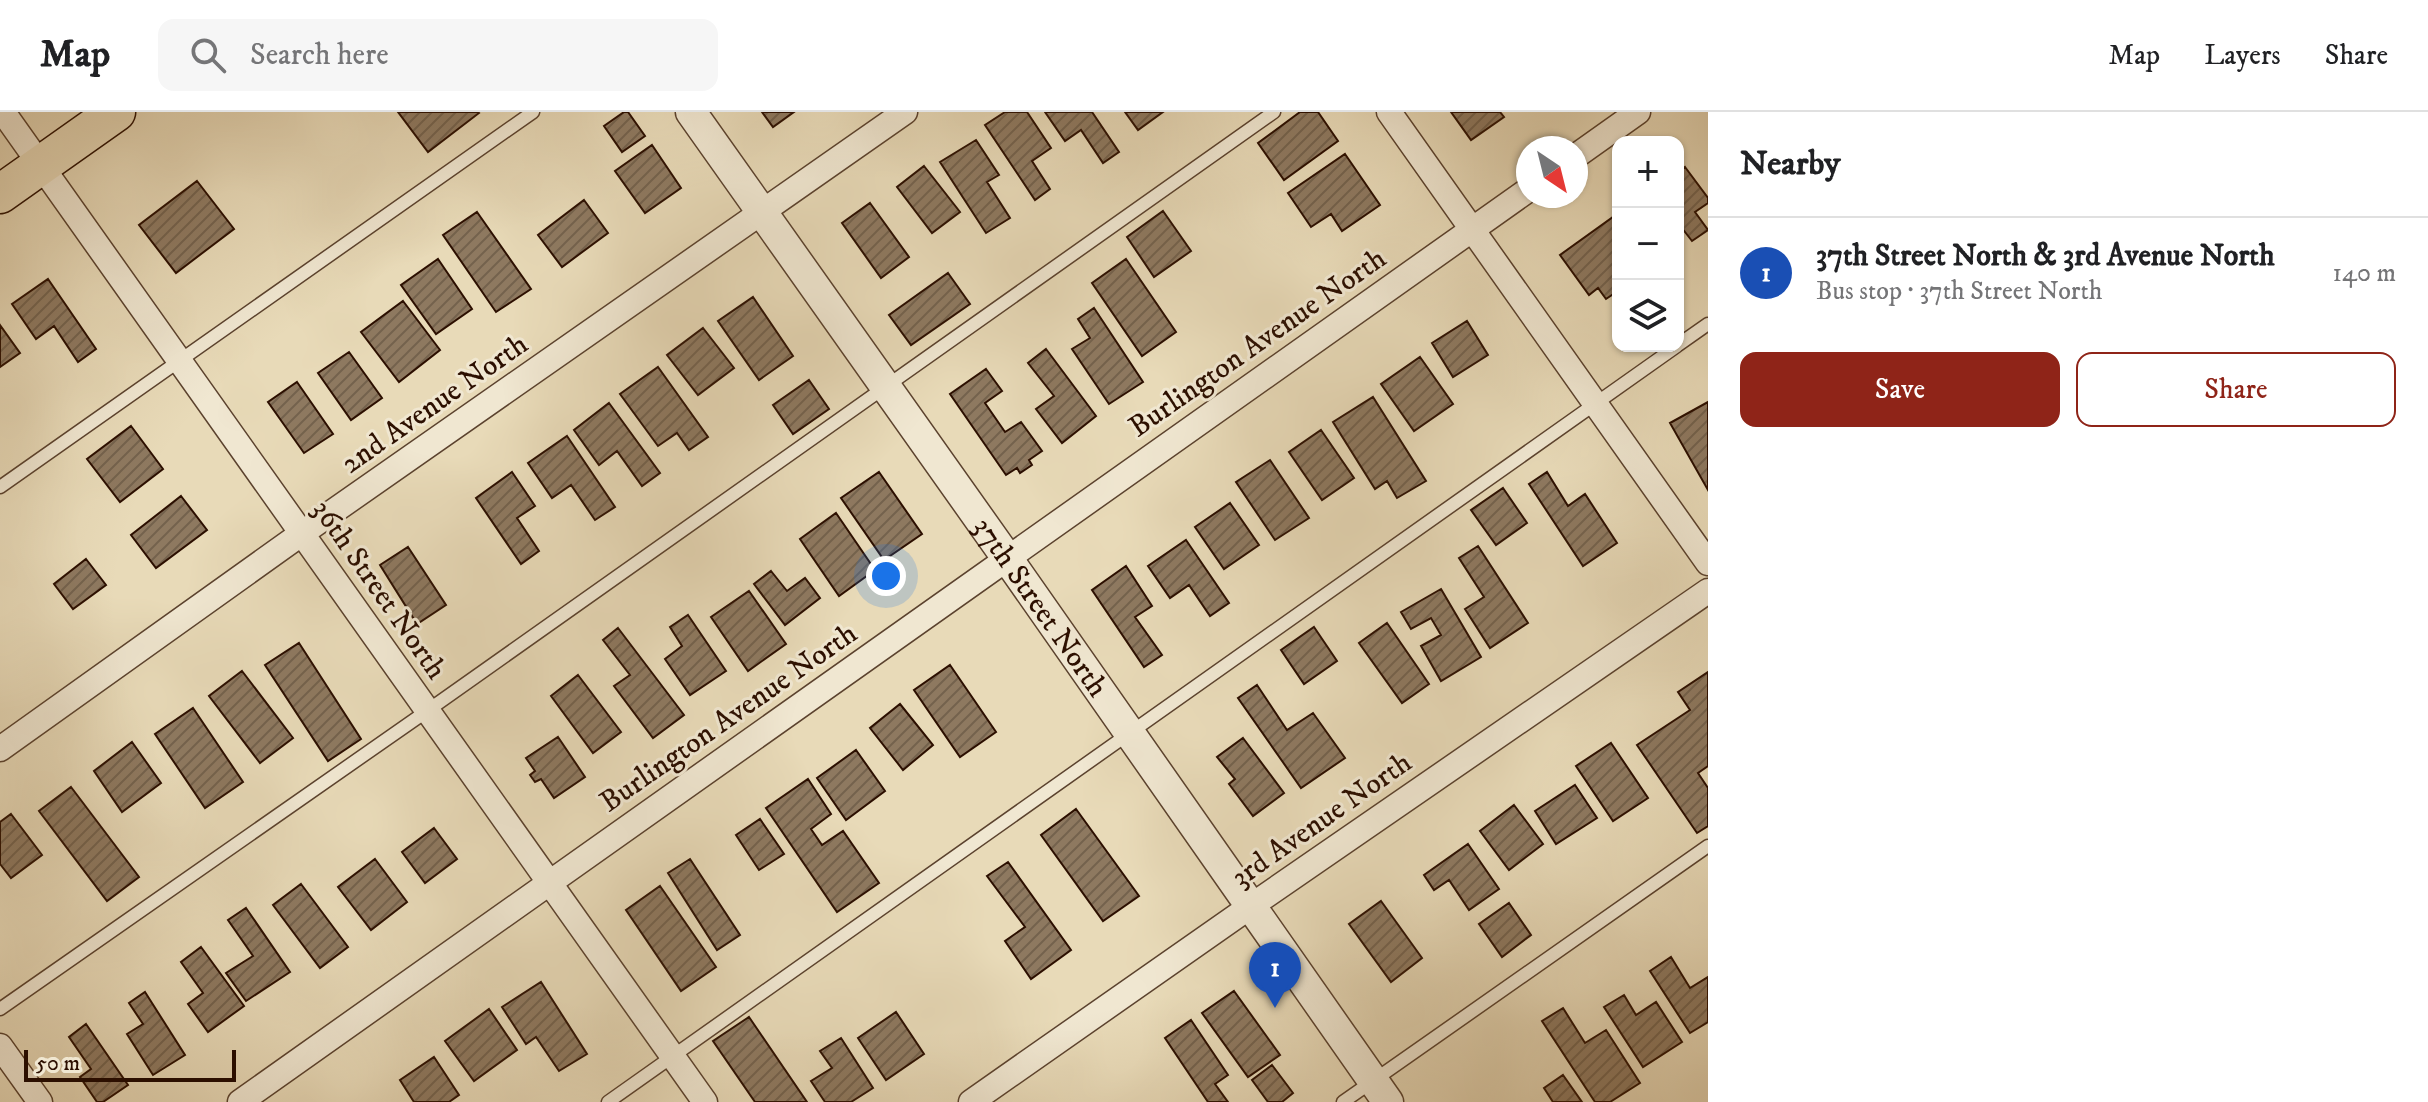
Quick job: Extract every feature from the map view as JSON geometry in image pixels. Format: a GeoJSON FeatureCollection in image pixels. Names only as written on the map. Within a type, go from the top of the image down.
{"type":"FeatureCollection","features":[{"type":"Feature","properties":{"kind":"main road"},"geometry":{"type":"LineString","coordinates":[[0,194],[116,112]]}},
{"type":"Feature","properties":{"kind":"street","name":"36th Street North"},"geometry":{"type":"LineString","coordinates":[[3,112],[705,1102]]}},
{"type":"Feature","properties":{"kind":"street","name":"37th Street North"},"geometry":{"type":"LineString","coordinates":[[691,112],[1380,1091]]}},
{"type":"Feature","properties":{"kind":"street","name":"2nd Avenue North"},"geometry":{"type":"LineString","coordinates":[[0,749],[301,534],[905,112]]}},
{"type":"Feature","properties":{"kind":"street"},"geometry":{"type":"LineString","coordinates":[[1389,112],[1708,563]]}},
{"type":"Feature","properties":{"kind":"street"},"geometry":{"type":"LineString","coordinates":[[1588,147],[1638,112]]}},
{"type":"Feature","properties":{"kind":"street","name":"Burlington Avenue North"},"geometry":{"type":"LineString","coordinates":[[240,1102],[1516,198]]}},
{"type":"Feature","properties":{"kind":"street","name":"3rd Avenue North"},"geometry":{"type":"LineString","coordinates":[[971,1102],[1708,591]]}},
{"type":"Feature","properties":{"kind":"street"},"geometry":{"type":"LineString","coordinates":[[0,1046],[40,1102]]}},
{"type":"Feature","properties":{"kind":"lane"},"geometry":{"type":"LineString","coordinates":[[0,487],[533,112]]}},
{"type":"Feature","properties":{"kind":"lane"},"geometry":{"type":"LineString","coordinates":[[0,1009],[1274,112]]}},
{"type":"Feature","properties":{"kind":"lane"},"geometry":{"type":"LineString","coordinates":[[1684,341],[1708,324]]}},
{"type":"Feature","properties":{"kind":"lane"},"geometry":{"type":"LineString","coordinates":[[608,1102],[1668,352]]}},
{"type":"Feature","properties":{"kind":"lane"},"geometry":{"type":"LineString","coordinates":[[1343,1102],[1380,1091],[1708,846]]}},
{"type":"Feature","properties":{"kind":"building"},"geometry":{"type":"Polygon","coordinates":[[[398,112],[478,112],[479,113],[428,152],[398,112]]]}},
{"type":"Feature","properties":{"kind":"building"},"geometry":{"type":"Polygon","coordinates":[[[628,112],[645,136],[622,152],[604,126],[628,112]]]}},
{"type":"Feature","properties":{"kind":"building"},"geometry":{"type":"Polygon","coordinates":[[[762,112],[794,112],[773,127],[762,112]]]}},
{"type":"Feature","properties":{"kind":"building"},"geometry":{"type":"Polygon","coordinates":[[[1005,112],[1027,112],[1051,148],[1032,161],[1050,189],[1035,200],[985,125],[1005,112]]]}},
{"type":"Feature","properties":{"kind":"building"},"geometry":{"type":"Polygon","coordinates":[[[1045,112],[1092,112],[1119,152],[1103,163],[1081,130],[1065,141],[1045,112]]]}},
{"type":"Feature","properties":{"kind":"building"},"geometry":{"type":"Polygon","coordinates":[[[1125,112],[1163,112],[1138,130],[1125,112]]]}},
{"type":"Feature","properties":{"kind":"building"},"geometry":{"type":"Polygon","coordinates":[[[1300,112],[1318,112],[1338,141],[1284,180],[1258,143],[1300,112]]]}},
{"type":"Feature","properties":{"kind":"building"},"geometry":{"type":"Polygon","coordinates":[[[1451,112],[1500,112],[1504,117],[1471,140],[1451,112]]]}},
{"type":"Feature","properties":{"kind":"building"},"geometry":{"type":"Polygon","coordinates":[[[976,140],[999,175],[987,182],[1010,218],[986,233],[940,162],[976,140]]]}},
{"type":"Feature","properties":{"kind":"building"},"geometry":{"type":"Polygon","coordinates":[[[652,145],[681,188],[645,213],[615,171],[652,145]]]}},
{"type":"Feature","properties":{"kind":"building"},"geometry":{"type":"Polygon","coordinates":[[[1345,154],[1380,205],[1342,231],[1331,214],[1311,227],[1288,193],[1345,154]]]}},
{"type":"Feature","properties":{"kind":"building"},"geometry":{"type":"Polygon","coordinates":[[[924,166],[960,212],[932,233],[897,187],[924,166]]]}},
{"type":"Feature","properties":{"kind":"building"},"geometry":{"type":"Polygon","coordinates":[[[1684,168],[1708,198],[1708,203],[1695,212],[1708,230],[1692,241],[1684,231],[1684,168]]]}},
{"type":"Feature","properties":{"kind":"building"},"geometry":{"type":"Polygon","coordinates":[[[197,181],[234,229],[176,273],[139,225],[197,181]]]}},
{"type":"Feature","properties":{"kind":"building"},"geometry":{"type":"Polygon","coordinates":[[[584,200],[608,233],[562,267],[538,235],[584,200]]]}},
{"type":"Feature","properties":{"kind":"building"},"geometry":{"type":"Polygon","coordinates":[[[870,203],[909,257],[881,278],[842,223],[870,203]]]}},
{"type":"Feature","properties":{"kind":"building"},"geometry":{"type":"Polygon","coordinates":[[[1163,211],[1191,251],[1154,277],[1127,237],[1163,211]]]}},
{"type":"Feature","properties":{"kind":"building"},"geometry":{"type":"Polygon","coordinates":[[[477,212],[531,289],[496,312],[443,235],[477,212]]]}},
{"type":"Feature","properties":{"kind":"building"},"geometry":{"type":"Polygon","coordinates":[[[1612,218],[1612,295],[1606,299],[1598,288],[1589,295],[1560,255],[1612,218]]]}},
{"type":"Feature","properties":{"kind":"building"},"geometry":{"type":"Polygon","coordinates":[[[438,259],[472,309],[436,334],[401,285],[438,259]]]}},
{"type":"Feature","properties":{"kind":"building"},"geometry":{"type":"Polygon","coordinates":[[[1126,259],[1176,332],[1142,356],[1092,283],[1126,259]]]}},
{"type":"Feature","properties":{"kind":"building"},"geometry":{"type":"Polygon","coordinates":[[[948,273],[970,304],[911,345],[889,315],[948,273]]]}},
{"type":"Feature","properties":{"kind":"building"},"geometry":{"type":"Polygon","coordinates":[[[48,279],[96,349],[78,362],[54,326],[36,339],[12,304],[48,279]]]}},
{"type":"Feature","properties":{"kind":"building"},"geometry":{"type":"Polygon","coordinates":[[[753,297],[793,356],[759,380],[718,321],[753,297]]]}},
{"type":"Feature","properties":{"kind":"building"},"geometry":{"type":"Polygon","coordinates":[[[403,301],[440,350],[399,382],[361,332],[403,301]]]}},
{"type":"Feature","properties":{"kind":"building"},"geometry":{"type":"Polygon","coordinates":[[[1094,308],[1143,382],[1109,404],[1072,349],[1090,338],[1078,319],[1094,308]]]}},
{"type":"Feature","properties":{"kind":"building"},"geometry":{"type":"Polygon","coordinates":[[[1467,321],[1488,355],[1453,377],[1432,343],[1467,321]]]}},
{"type":"Feature","properties":{"kind":"building"},"geometry":{"type":"Polygon","coordinates":[[[0,325],[20,353],[0,367],[0,325]]]}},
{"type":"Feature","properties":{"kind":"building"},"geometry":{"type":"Polygon","coordinates":[[[703,328],[734,368],[698,395],[667,355],[703,328]]]}},
{"type":"Feature","properties":{"kind":"building"},"geometry":{"type":"Polygon","coordinates":[[[1046,349],[1096,416],[1062,443],[1036,409],[1054,396],[1028,363],[1046,349]]]}},
{"type":"Feature","properties":{"kind":"building"},"geometry":{"type":"Polygon","coordinates":[[[349,352],[382,398],[351,420],[318,373],[349,352]]]}},
{"type":"Feature","properties":{"kind":"building"},"geometry":{"type":"Polygon","coordinates":[[[1420,357],[1453,404],[1414,431],[1381,384],[1420,357]]]}},
{"type":"Feature","properties":{"kind":"building"},"geometry":{"type":"Polygon","coordinates":[[[658,367],[708,437],[689,450],[677,433],[658,446],[620,394],[658,367]]]}},
{"type":"Feature","properties":{"kind":"building"},"geometry":{"type":"Polygon","coordinates":[[[986,369],[1002,391],[985,403],[1005,432],[1021,422],[1042,451],[1029,460],[1032,465],[1020,473],[1017,468],[1006,475],[950,394],[986,369]]]}},
{"type":"Feature","properties":{"kind":"building"},"geometry":{"type":"Polygon","coordinates":[[[809,380],[829,409],[793,434],[773,405],[809,380]]]}},
{"type":"Feature","properties":{"kind":"building"},"geometry":{"type":"Polygon","coordinates":[[[297,382],[333,434],[304,453],[268,402],[297,382]]]}},
{"type":"Feature","properties":{"kind":"building"},"geometry":{"type":"Polygon","coordinates":[[[1373,397],[1426,481],[1397,498],[1387,481],[1375,489],[1333,422],[1373,397]]]}},
{"type":"Feature","properties":{"kind":"building"},"geometry":{"type":"Polygon","coordinates":[[[1708,402],[1708,490],[1670,423],[1708,402]]]}},
{"type":"Feature","properties":{"kind":"building"},"geometry":{"type":"Polygon","coordinates":[[[609,403],[660,473],[642,486],[617,451],[599,465],[574,430],[609,403]]]}},
{"type":"Feature","properties":{"kind":"building"},"geometry":{"type":"Polygon","coordinates":[[[131,426],[163,469],[120,502],[87,459],[131,426]]]}},
{"type":"Feature","properties":{"kind":"building"},"geometry":{"type":"Polygon","coordinates":[[[1321,430],[1354,478],[1322,500],[1289,452],[1321,430]]]}},
{"type":"Feature","properties":{"kind":"building"},"geometry":{"type":"Polygon","coordinates":[[[567,436],[615,507],[595,520],[571,485],[552,498],[528,463],[567,436]]]}},
{"type":"Feature","properties":{"kind":"building"},"geometry":{"type":"Polygon","coordinates":[[[1270,460],[1309,518],[1275,540],[1236,482],[1270,460]]]}},
{"type":"Feature","properties":{"kind":"building"},"geometry":{"type":"Polygon","coordinates":[[[512,472],[535,506],[517,518],[539,551],[521,564],[476,498],[512,472]]]}},
{"type":"Feature","properties":{"kind":"building"},"geometry":{"type":"Polygon","coordinates":[[[879,472],[922,534],[884,560],[841,498],[879,472]]]}},
{"type":"Feature","properties":{"kind":"building"},"geometry":{"type":"Polygon","coordinates":[[[1547,472],[1568,506],[1585,494],[1617,543],[1583,566],[1529,484],[1547,472]]]}},
{"type":"Feature","properties":{"kind":"building"},"geometry":{"type":"Polygon","coordinates":[[[1503,488],[1527,523],[1496,545],[1471,510],[1503,488]]]}},
{"type":"Feature","properties":{"kind":"building"},"geometry":{"type":"Polygon","coordinates":[[[181,496],[207,530],[156,568],[131,535],[181,496]]]}},
{"type":"Feature","properties":{"kind":"building"},"geometry":{"type":"Polygon","coordinates":[[[1230,503],[1259,545],[1224,569],[1195,527],[1230,503]]]}},
{"type":"Feature","properties":{"kind":"building"},"geometry":{"type":"Polygon","coordinates":[[[836,513],[875,570],[839,596],[800,539],[836,513]]]}},
{"type":"Feature","properties":{"kind":"building"},"geometry":{"type":"Polygon","coordinates":[[[1186,540],[1229,603],[1210,616],[1189,585],[1170,598],[1148,566],[1186,540]]]}},
{"type":"Feature","properties":{"kind":"building"},"geometry":{"type":"Polygon","coordinates":[[[1478,546],[1528,623],[1490,648],[1465,609],[1484,597],[1459,558],[1478,546]]]}},
{"type":"Feature","properties":{"kind":"building"},"geometry":{"type":"Polygon","coordinates":[[[408,547],[446,605],[417,624],[380,565],[408,547]]]}},
{"type":"Feature","properties":{"kind":"building"},"geometry":{"type":"Polygon","coordinates":[[[86,559],[106,585],[73,609],[54,584],[86,559]]]}},
{"type":"Feature","properties":{"kind":"building"},"geometry":{"type":"Polygon","coordinates":[[[1126,566],[1152,606],[1135,617],[1162,655],[1144,667],[1092,590],[1126,566]]]}},
{"type":"Feature","properties":{"kind":"building"},"geometry":{"type":"Polygon","coordinates":[[[771,571],[787,591],[805,578],[820,598],[785,625],[754,584],[771,571]]]}},
{"type":"Feature","properties":{"kind":"building"},"geometry":{"type":"Polygon","coordinates":[[[1441,589],[1481,657],[1441,681],[1421,646],[1441,635],[1431,618],[1411,629],[1401,612],[1441,589]]]}},
{"type":"Feature","properties":{"kind":"building"},"geometry":{"type":"Polygon","coordinates":[[[749,591],[786,644],[748,671],[711,617],[749,591]]]}},
{"type":"Feature","properties":{"kind":"building"},"geometry":{"type":"Polygon","coordinates":[[[688,615],[726,671],[690,695],[665,659],[682,646],[670,627],[688,615]]]}},
{"type":"Feature","properties":{"kind":"building"},"geometry":{"type":"Polygon","coordinates":[[[1387,623],[1429,684],[1402,703],[1359,643],[1387,623]]]}},
{"type":"Feature","properties":{"kind":"building"},"geometry":{"type":"Polygon","coordinates":[[[1314,627],[1337,661],[1304,684],[1281,650],[1314,627]]]}},
{"type":"Feature","properties":{"kind":"building"},"geometry":{"type":"Polygon","coordinates":[[[618,628],[684,715],[653,738],[614,686],[630,675],[603,640],[618,628]]]}},
{"type":"Feature","properties":{"kind":"building"},"geometry":{"type":"Polygon","coordinates":[[[299,643],[361,739],[328,761],[265,665],[299,643]]]}},
{"type":"Feature","properties":{"kind":"building"},"geometry":{"type":"Polygon","coordinates":[[[950,665],[996,732],[960,757],[914,690],[950,665]]]}},
{"type":"Feature","properties":{"kind":"building"},"geometry":{"type":"Polygon","coordinates":[[[242,671],[293,738],[260,763],[209,696],[242,671]]]}},
{"type":"Feature","properties":{"kind":"building"},"geometry":{"type":"Polygon","coordinates":[[[1708,672],[1708,766],[1698,773],[1708,788],[1708,826],[1697,833],[1637,745],[1690,710],[1678,692],[1708,672]]]}},
{"type":"Feature","properties":{"kind":"building"},"geometry":{"type":"Polygon","coordinates":[[[578,675],[621,732],[593,753],[551,696],[578,675]]]}},
{"type":"Feature","properties":{"kind":"building"},"geometry":{"type":"Polygon","coordinates":[[[1257,685],[1287,730],[1313,713],[1345,758],[1301,788],[1238,698],[1257,685]]]}},
{"type":"Feature","properties":{"kind":"building"},"geometry":{"type":"Polygon","coordinates":[[[900,704],[933,745],[903,770],[870,728],[900,704]]]}},
{"type":"Feature","properties":{"kind":"building"},"geometry":{"type":"Polygon","coordinates":[[[193,708],[243,782],[205,808],[155,734],[193,708]]]}},
{"type":"Feature","properties":{"kind":"building"},"geometry":{"type":"Polygon","coordinates":[[[558,737],[585,777],[554,798],[541,779],[535,782],[530,775],[535,771],[526,758],[558,737]]]}},
{"type":"Feature","properties":{"kind":"building"},"geometry":{"type":"Polygon","coordinates":[[[1243,738],[1284,793],[1253,816],[1229,784],[1235,779],[1217,757],[1243,738]]]}},
{"type":"Feature","properties":{"kind":"building"},"geometry":{"type":"Polygon","coordinates":[[[132,742],[161,783],[122,812],[94,771],[132,742]]]}},
{"type":"Feature","properties":{"kind":"building"},"geometry":{"type":"Polygon","coordinates":[[[1611,743],[1648,798],[1613,821],[1576,766],[1611,743]]]}},
{"type":"Feature","properties":{"kind":"building"},"geometry":{"type":"Polygon","coordinates":[[[856,750],[885,791],[846,820],[817,778],[856,750]]]}},
{"type":"Feature","properties":{"kind":"building"},"geometry":{"type":"Polygon","coordinates":[[[808,779],[831,814],[811,829],[822,845],[843,831],[879,883],[837,912],[766,808],[808,779]]]}},
{"type":"Feature","properties":{"kind":"building"},"geometry":{"type":"Polygon","coordinates":[[[1575,785],[1597,818],[1556,844],[1535,811],[1575,785]]]}},
{"type":"Feature","properties":{"kind":"building"},"geometry":{"type":"Polygon","coordinates":[[[71,787],[139,877],[107,901],[39,811],[71,787]]]}},
{"type":"Feature","properties":{"kind":"building"},"geometry":{"type":"Polygon","coordinates":[[[1514,805],[1543,844],[1509,870],[1480,831],[1514,805]]]}},
{"type":"Feature","properties":{"kind":"building"},"geometry":{"type":"Polygon","coordinates":[[[1076,809],[1139,896],[1103,921],[1041,835],[1076,809]]]}},
{"type":"Feature","properties":{"kind":"building"},"geometry":{"type":"Polygon","coordinates":[[[11,814],[42,855],[11,878],[0,864],[0,822],[11,814]]]}},
{"type":"Feature","properties":{"kind":"building"},"geometry":{"type":"Polygon","coordinates":[[[760,819],[784,854],[759,870],[736,835],[760,819]]]}},
{"type":"Feature","properties":{"kind":"building"},"geometry":{"type":"Polygon","coordinates":[[[434,828],[457,859],[425,883],[402,852],[434,828]]]}},
{"type":"Feature","properties":{"kind":"building"},"geometry":{"type":"Polygon","coordinates":[[[1468,844],[1499,889],[1469,910],[1449,880],[1434,890],[1424,875],[1468,844]]]}},
{"type":"Feature","properties":{"kind":"building"},"geometry":{"type":"Polygon","coordinates":[[[375,859],[407,902],[371,930],[338,887],[375,859]]]}},
{"type":"Feature","properties":{"kind":"building"},"geometry":{"type":"Polygon","coordinates":[[[690,859],[740,935],[717,950],[668,873],[690,859]]]}},
{"type":"Feature","properties":{"kind":"building"},"geometry":{"type":"Polygon","coordinates":[[[1008,862],[1071,950],[1031,979],[1005,941],[1025,927],[987,876],[1008,862]]]}},
{"type":"Feature","properties":{"kind":"building"},"geometry":{"type":"Polygon","coordinates":[[[301,884],[348,947],[320,968],[273,905],[301,884]]]}},
{"type":"Feature","properties":{"kind":"building"},"geometry":{"type":"Polygon","coordinates":[[[660,886],[716,967],[681,991],[626,910],[660,886]]]}},
{"type":"Feature","properties":{"kind":"building"},"geometry":{"type":"Polygon","coordinates":[[[1381,901],[1422,958],[1391,982],[1349,924],[1381,901]]]}},
{"type":"Feature","properties":{"kind":"building"},"geometry":{"type":"Polygon","coordinates":[[[1509,903],[1531,935],[1502,957],[1479,924],[1509,903]]]}},
{"type":"Feature","properties":{"kind":"building"},"geometry":{"type":"Polygon","coordinates":[[[246,908],[290,972],[246,1001],[226,973],[253,956],[228,920],[246,908]]]}},
{"type":"Feature","properties":{"kind":"building"},"geometry":{"type":"Polygon","coordinates":[[[201,947],[244,1006],[208,1032],[188,1004],[203,993],[181,962],[201,947]]]}},
{"type":"Feature","properties":{"kind":"building"},"geometry":{"type":"Polygon","coordinates":[[[1671,957],[1690,988],[1708,977],[1708,1022],[1690,1033],[1650,971],[1671,957]]]}},
{"type":"Feature","properties":{"kind":"building"},"geometry":{"type":"Polygon","coordinates":[[[541,982],[587,1054],[559,1071],[536,1037],[526,1044],[502,1007],[541,982]]]}},
{"type":"Feature","properties":{"kind":"building"},"geometry":{"type":"Polygon","coordinates":[[[1234,991],[1280,1055],[1248,1077],[1202,1013],[1234,991]]]}},
{"type":"Feature","properties":{"kind":"building"},"geometry":{"type":"Polygon","coordinates":[[[145,992],[185,1055],[153,1075],[127,1034],[143,1024],[129,1003],[145,992]]]}},
{"type":"Feature","properties":{"kind":"building"},"geometry":{"type":"Polygon","coordinates":[[[1624,995],[1636,1015],[1656,1002],[1682,1042],[1643,1067],[1604,1007],[1624,995]]]}},
{"type":"Feature","properties":{"kind":"building"},"geometry":{"type":"Polygon","coordinates":[[[1563,1008],[1585,1043],[1606,1030],[1640,1083],[1610,1102],[1595,1102],[1542,1021],[1563,1008]]]}},
{"type":"Feature","properties":{"kind":"building"},"geometry":{"type":"Polygon","coordinates":[[[489,1009],[517,1050],[474,1081],[445,1041],[489,1009]]]}},
{"type":"Feature","properties":{"kind":"building"},"geometry":{"type":"Polygon","coordinates":[[[896,1012],[924,1054],[886,1080],[858,1038],[896,1012]]]}},
{"type":"Feature","properties":{"kind":"building"},"geometry":{"type":"Polygon","coordinates":[[[749,1017],[807,1102],[755,1102],[713,1041],[749,1017]]]}},
{"type":"Feature","properties":{"kind":"building"},"geometry":{"type":"Polygon","coordinates":[[[1191,1020],[1228,1075],[1215,1084],[1228,1102],[1208,1102],[1165,1038],[1191,1020]]]}},
{"type":"Feature","properties":{"kind":"building"},"geometry":{"type":"Polygon","coordinates":[[[86,1024],[128,1085],[103,1102],[97,1102],[80,1077],[91,1069],[69,1037],[86,1024]]]}},
{"type":"Feature","properties":{"kind":"building"},"geometry":{"type":"Polygon","coordinates":[[[841,1038],[873,1088],[851,1102],[825,1102],[811,1081],[832,1068],[820,1051],[841,1038]]]}},
{"type":"Feature","properties":{"kind":"building"},"geometry":{"type":"Polygon","coordinates":[[[434,1057],[459,1095],[449,1102],[414,1102],[400,1080],[434,1057]]]}},
{"type":"Feature","properties":{"kind":"building"},"geometry":{"type":"Polygon","coordinates":[[[1272,1065],[1293,1093],[1282,1102],[1268,1102],[1252,1080],[1272,1065]]]}},
{"type":"Feature","properties":{"kind":"building"},"geometry":{"type":"Polygon","coordinates":[[[1563,1075],[1582,1102],[1553,1102],[1544,1088],[1563,1075]]]}},
{"type":"Feature","properties":{"kind":"place","name":"37th Street North & 3rd Avenue North"},"geometry":{"type":"Point","coordinates":[1275,1008]}}]}
